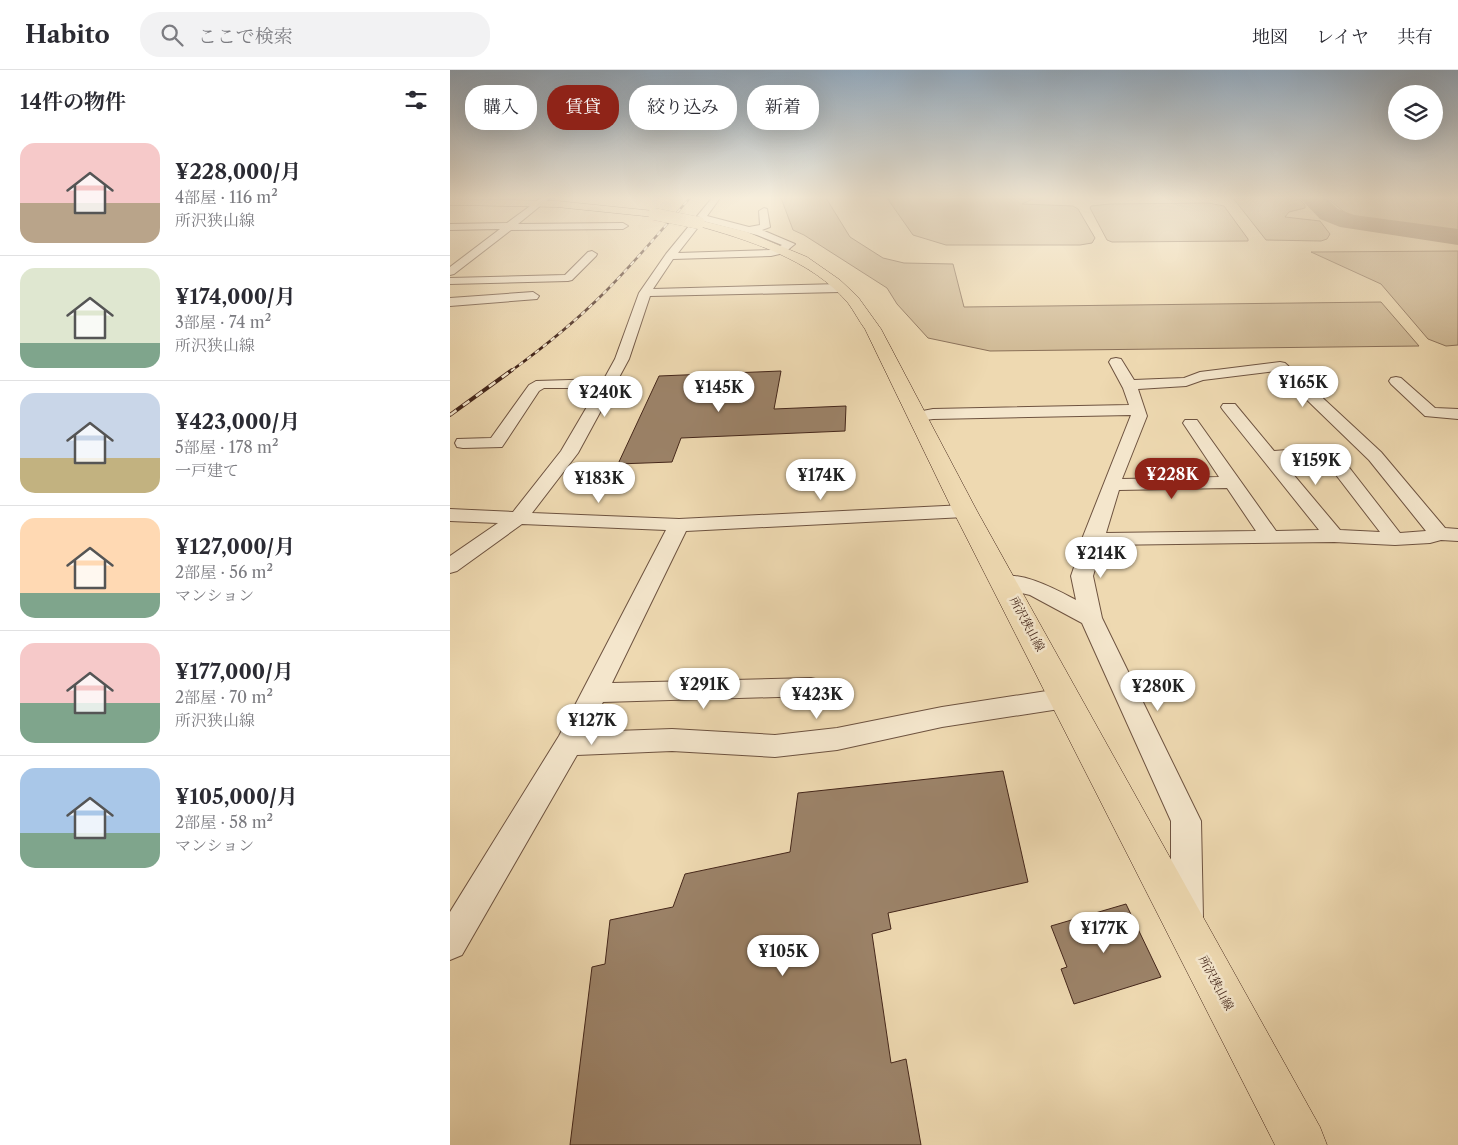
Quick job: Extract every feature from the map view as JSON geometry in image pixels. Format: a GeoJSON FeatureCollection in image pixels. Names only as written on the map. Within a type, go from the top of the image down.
{"type":"FeatureCollection","features":[{"type":"Feature","properties":{"kind":"main road","name":"所沢狭山線"},"geometry":{"type":"LineString","coordinates":[[773,248],[802,260],[840,288],[853,300],[873,330],[965,511],[1302,1145]]}},
{"type":"Feature","properties":{"kind":"street"},"geometry":{"type":"LineString","coordinates":[[450,272],[480,248]]}},
{"type":"Feature","properties":{"kind":"street"},"geometry":{"type":"LineString","coordinates":[[450,566],[518,518],[569,454],[622,359],[645,293],[677,248]]}},
{"type":"Feature","properties":{"kind":"street"},"geometry":{"type":"LineString","coordinates":[[670,256],[771,253],[784,248]]}},
{"type":"Feature","properties":{"kind":"street"},"geometry":{"type":"LineString","coordinates":[[450,281],[568,278],[592,254]]}},
{"type":"Feature","properties":{"kind":"street"},"geometry":{"type":"LineString","coordinates":[[645,293],[840,288]]}},
{"type":"Feature","properties":{"kind":"street"},"geometry":{"type":"LineString","coordinates":[[450,302],[533,296]]}},
{"type":"Feature","properties":{"kind":"street"},"geometry":{"type":"LineString","coordinates":[[1116,362],[1130,385],[1139,416],[1111,485],[1092,539],[1082,576],[1091,618],[1186,821],[1188,929]]}},
{"type":"Feature","properties":{"kind":"street"},"geometry":{"type":"LineString","coordinates":[[1130,385],[1186,382],[1200,376],[1280,366],[1375,456],[1449,535]]}},
{"type":"Feature","properties":{"kind":"street"},"geometry":{"type":"LineString","coordinates":[[1396,381],[1432,413],[1458,414]]}},
{"type":"Feature","properties":{"kind":"street"},"geometry":{"type":"LineString","coordinates":[[463,444],[496,443],[534,388],[541,384],[608,383]]}},
{"type":"Feature","properties":{"kind":"street"},"geometry":{"type":"LineString","coordinates":[[1415,398],[1458,400]]}},
{"type":"Feature","properties":{"kind":"street"},"geometry":{"type":"LineString","coordinates":[[1229,407],[1334,536]]}},
{"type":"Feature","properties":{"kind":"street"},"geometry":{"type":"LineString","coordinates":[[918,416],[933,414],[1138,410]]}},
{"type":"Feature","properties":{"kind":"street"},"geometry":{"type":"LineString","coordinates":[[1191,423],[1270,537]]}},
{"type":"Feature","properties":{"kind":"street"},"geometry":{"type":"LineString","coordinates":[[1271,457],[1328,452],[1395,539]]}},
{"type":"Feature","properties":{"kind":"street"},"geometry":{"type":"LineString","coordinates":[[1111,485],[1233,482]]}},
{"type":"Feature","properties":{"kind":"street"},"geometry":{"type":"LineString","coordinates":[[450,515],[679,525],[965,511]]}},
{"type":"Feature","properties":{"kind":"street"},"geometry":{"type":"LineString","coordinates":[[450,942],[569,744],[679,525]]}},
{"type":"Feature","properties":{"kind":"street"},"geometry":{"type":"LineString","coordinates":[[1092,539],[1334,536],[1395,539],[1430,538],[1449,535]]}},
{"type":"Feature","properties":{"kind":"street"},"geometry":{"type":"LineString","coordinates":[[1004,582],[1036,589],[1091,618]]}},
{"type":"Feature","properties":{"kind":"street"},"geometry":{"type":"LineString","coordinates":[[596,693],[811,687]]}},
{"type":"Feature","properties":{"kind":"street"},"geometry":{"type":"LineString","coordinates":[[569,744],[672,740],[775,746],[838,739],[942,718],[1066,698]]}},
{"type":"Feature","properties":{"kind":"shaded area"},"geometry":{"type":"Polygon","coordinates":[[[825,248],[868,248],[883,258],[904,263],[953,264],[964,307],[1381,302],[1419,346],[990,351],[928,338],[897,304],[887,288],[825,248]]]}},
{"type":"Feature","properties":{"kind":"shaded area"},"geometry":{"type":"Polygon","coordinates":[[[1458,251],[1458,345],[1446,346],[1428,339],[1381,284],[1311,252],[1458,251]]]}},
{"type":"Feature","properties":{"kind":"building"},"geometry":{"type":"Polygon","coordinates":[[[781,371],[774,409],[846,406],[845,431],[681,438],[672,462],[618,464],[659,376],[781,371]]]}},
{"type":"Feature","properties":{"kind":"building"},"geometry":{"type":"Polygon","coordinates":[[[1003,771],[1028,882],[888,913],[891,929],[872,934],[891,1063],[906,1059],[921,1145],[570,1145],[592,967],[605,964],[610,920],[673,907],[685,874],[790,852],[798,793],[1003,771]]]}},
{"type":"Feature","properties":{"kind":"building"},"geometry":{"type":"Polygon","coordinates":[[[1126,904],[1161,977],[1074,1004],[1061,969],[1067,967],[1051,926],[1126,904]]]}},
{"type":"Feature","properties":{"kind":"railway"},"geometry":{"type":"LineString","coordinates":[[511,371],[536,353],[594,303],[645,248]]}},
{"type":"Feature","properties":{"kind":"railway"},"geometry":{"type":"LineString","coordinates":[[450,415],[512,370]]}}]}
